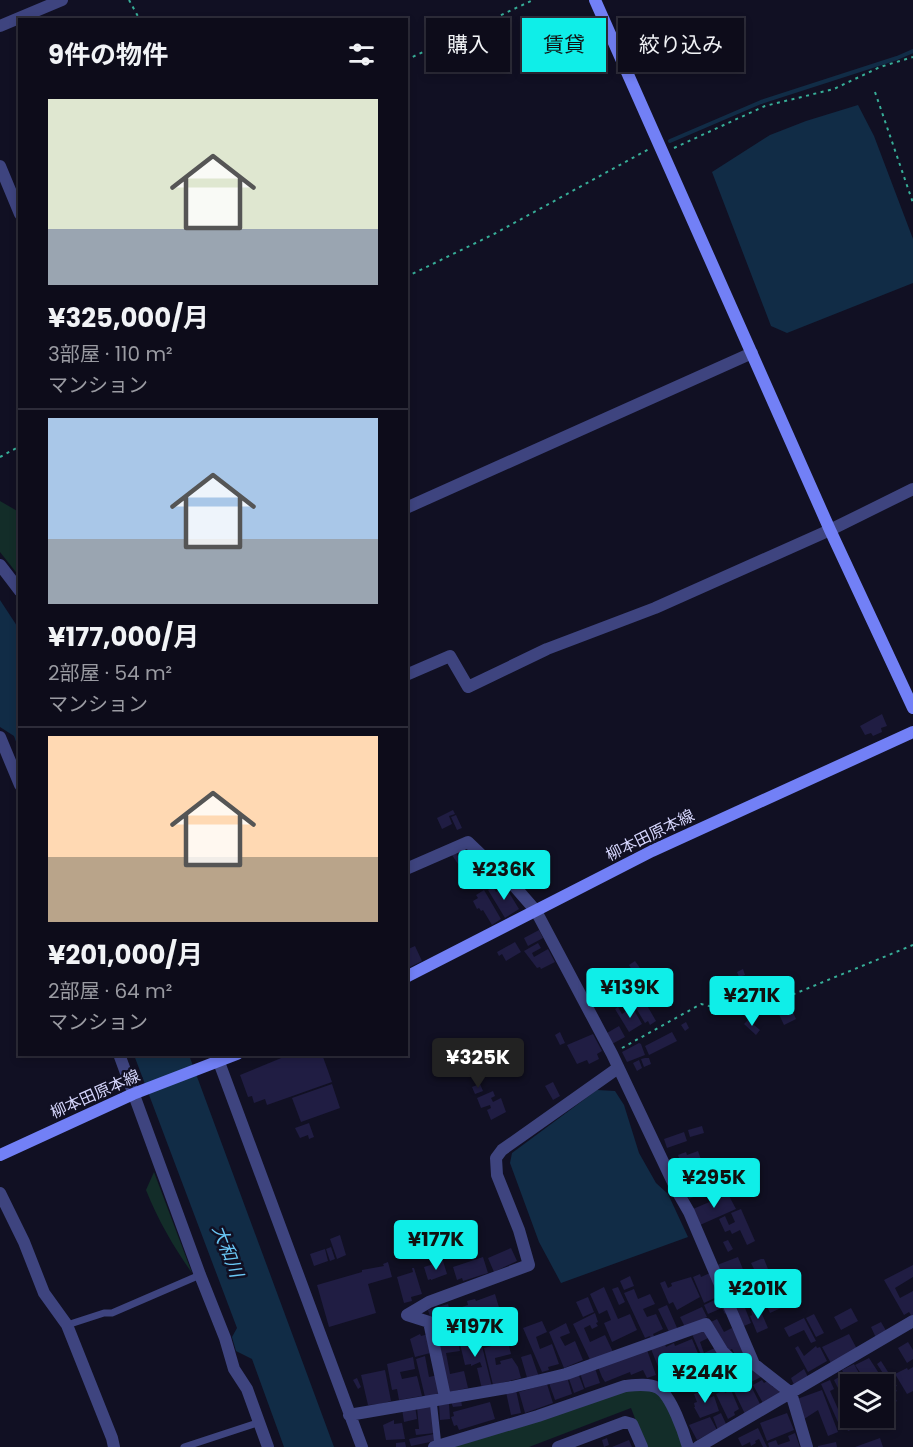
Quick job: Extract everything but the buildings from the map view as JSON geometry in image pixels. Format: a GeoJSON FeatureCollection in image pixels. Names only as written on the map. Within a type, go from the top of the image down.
{"type":"FeatureCollection","features":[{"type":"Feature","properties":{"kind":"main road"},"geometry":{"type":"LineString","coordinates":[[595,0],[830,530],[913,708]]}},
{"type":"Feature","properties":{"kind":"main road","name":"柳本田原本線"},"geometry":{"type":"LineString","coordinates":[[408,976],[652,851],[913,732]]}},
{"type":"Feature","properties":{"kind":"main road","name":"柳本田原本線"},"geometry":{"type":"LineString","coordinates":[[0,1155],[217,1060]]}},
{"type":"Feature","properties":{"kind":"street"},"geometry":{"type":"LineString","coordinates":[[19,18],[62,0]]}},
{"type":"Feature","properties":{"kind":"street"},"geometry":{"type":"LineString","coordinates":[[0,26],[18,18]]}},
{"type":"Feature","properties":{"kind":"street"},"geometry":{"type":"LineString","coordinates":[[0,166],[18,209]]}},
{"type":"Feature","properties":{"kind":"street"},"geometry":{"type":"LineString","coordinates":[[408,507],[752,353]]}},
{"type":"Feature","properties":{"kind":"street"},"geometry":{"type":"LineString","coordinates":[[408,674],[450,656],[468,687],[547,649],[655,608],[830,530],[913,489]]}},
{"type":"Feature","properties":{"kind":"street"},"geometry":{"type":"LineString","coordinates":[[0,565],[18,588]]}},
{"type":"Feature","properties":{"kind":"street"},"geometry":{"type":"LineString","coordinates":[[0,737],[18,780]]}},
{"type":"Feature","properties":{"kind":"street"},"geometry":{"type":"LineString","coordinates":[[408,868],[468,842],[516,888],[536,911],[612,1054],[689,1212],[754,1364],[791,1393],[807,1447]]}},
{"type":"Feature","properties":{"kind":"street"},"geometry":{"type":"LineString","coordinates":[[120,1056],[136,1094],[200,1275],[225,1338],[234,1369],[247,1389],[268,1447]]}},
{"type":"Feature","properties":{"kind":"street"},"geometry":{"type":"LineString","coordinates":[[217,1060],[362,1447]]}},
{"type":"Feature","properties":{"kind":"street"},"geometry":{"type":"LineString","coordinates":[[439,1398],[429,1322],[407,1316],[429,1302],[529,1266],[519,1230],[497,1175],[496,1158],[502,1150],[618,1068]]}},
{"type":"Feature","properties":{"kind":"street"},"geometry":{"type":"LineString","coordinates":[[0,1193],[24,1242],[44,1293],[67,1325],[114,1447]]}},
{"type":"Feature","properties":{"kind":"street"},"geometry":{"type":"LineString","coordinates":[[699,1447],[913,1321]]}},
{"type":"Feature","properties":{"kind":"street"},"geometry":{"type":"LineString","coordinates":[[349,1414],[512,1387],[566,1374],[706,1324],[731,1361],[738,1366],[754,1364]]}},
{"type":"Feature","properties":{"kind":"street"},"geometry":{"type":"LineString","coordinates":[[437,1447],[625,1386],[639,1384],[658,1388],[667,1399],[683,1431],[688,1447]]}},
{"type":"Feature","properties":{"kind":"street"},"geometry":{"type":"LineString","coordinates":[[558,1447],[625,1422],[632,1424],[642,1447]]}},
{"type":"Feature","properties":{"kind":"lane"},"geometry":{"type":"LineString","coordinates":[[67,1325],[112,1313],[200,1275]]}},
{"type":"Feature","properties":{"kind":"lane"},"geometry":{"type":"LineString","coordinates":[[437,1447],[439,1398]]}},
{"type":"Feature","properties":{"kind":"lane"},"geometry":{"type":"LineString","coordinates":[[184,1447],[260,1422]]}},
{"type":"Feature","properties":{"kind":"path"},"geometry":{"type":"LineString","coordinates":[[129,0],[139,18]]}},
{"type":"Feature","properties":{"kind":"path"},"geometry":{"type":"LineString","coordinates":[[408,59],[533,0]]}},
{"type":"Feature","properties":{"kind":"path"},"geometry":{"type":"LineString","coordinates":[[408,276],[661,148],[765,106],[834,89],[880,67],[913,57]]}},
{"type":"Feature","properties":{"kind":"path"},"geometry":{"type":"LineString","coordinates":[[875,92],[913,203]]}},
{"type":"Feature","properties":{"kind":"path"},"geometry":{"type":"LineString","coordinates":[[0,457],[18,447]]}},
{"type":"Feature","properties":{"kind":"path"},"geometry":{"type":"LineString","coordinates":[[612,1054],[701,1004],[743,1015],[913,945]]}},
{"type":"Feature","properties":{"kind":"green space"},"geometry":{"type":"Polygon","coordinates":[[[0,501],[18,511],[18,575],[0,552],[0,501]]]}},
{"type":"Feature","properties":{"kind":"green space"},"geometry":{"type":"Polygon","coordinates":[[[154,1172],[192,1273],[166,1233],[146,1190],[154,1172]]]}},
{"type":"Feature","properties":{"kind":"green space"},"geometry":{"type":"Polygon","coordinates":[[[624,1389],[655,1391],[665,1400],[684,1447],[646,1447],[631,1408],[529,1447],[445,1447],[624,1389]]]}},
{"type":"Feature","properties":{"kind":"water"},"geometry":{"type":"Polygon","coordinates":[[[858,105],[874,136],[913,239],[913,283],[787,333],[771,326],[712,172],[770,135],[858,105]]]}},
{"type":"Feature","properties":{"kind":"water"},"geometry":{"type":"Polygon","coordinates":[[[0,600],[18,627],[18,747],[14,736],[0,727],[0,600]]]}},
{"type":"Feature","properties":{"kind":"water","name":"大和川"},"geometry":{"type":"Polygon","coordinates":[[[134,1056],[189,1056],[334,1447],[284,1447],[252,1359],[236,1351],[232,1337],[237,1328],[134,1056]]]}},
{"type":"Feature","properties":{"kind":"water"},"geometry":{"type":"Polygon","coordinates":[[[597,1090],[615,1091],[624,1105],[639,1153],[656,1183],[668,1194],[688,1237],[561,1283],[539,1242],[510,1163],[512,1153],[597,1090]]]}},
{"type":"Feature","properties":{"kind":"waterway"},"geometry":{"type":"LineString","coordinates":[[670,141],[761,102],[913,51]]}}]}
